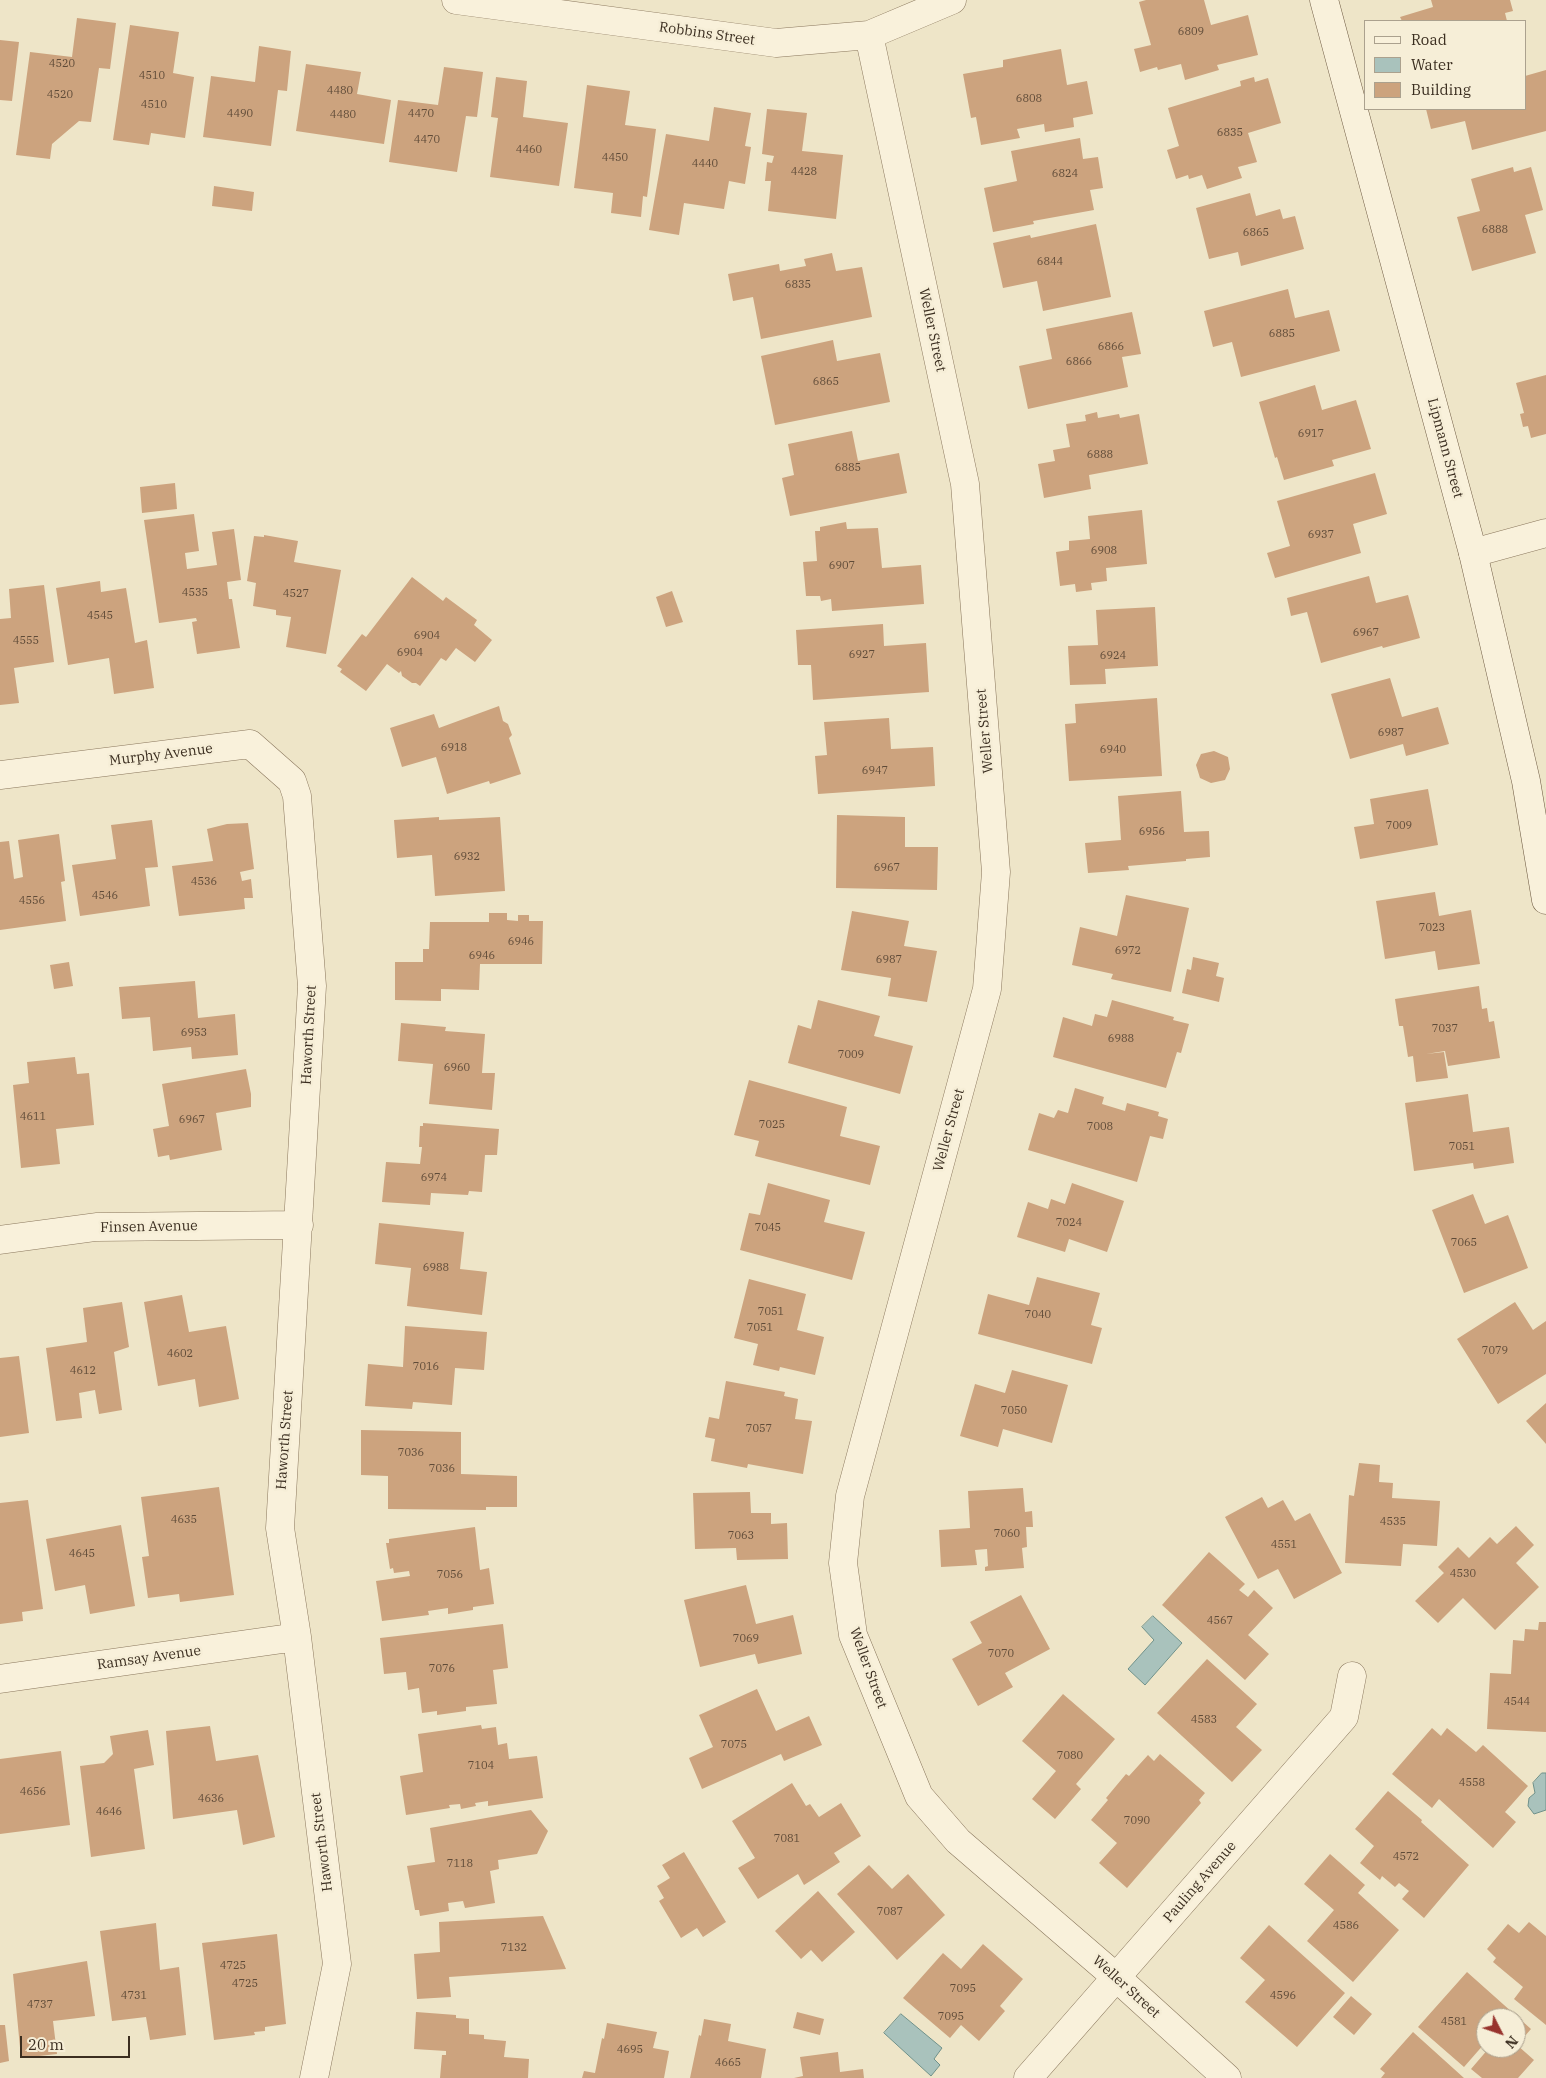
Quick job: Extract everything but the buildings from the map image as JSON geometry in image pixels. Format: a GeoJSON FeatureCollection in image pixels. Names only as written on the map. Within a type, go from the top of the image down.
{"type":"FeatureCollection","features":[{"type":"Feature","properties":{"kind":"street","name":"Robbins Street"},"geometry":{"type":"LineString","coordinates":[[456,0],[776,43],[870,35],[952,0]]}},
{"type":"Feature","properties":{"kind":"street","name":"Lipmann Street"},"geometry":{"type":"LineString","coordinates":[[1324,0],[1473,553],[1526,781],[1546,900]]}},
{"type":"Feature","properties":{"kind":"street","name":"Weller Street"},"geometry":{"type":"LineString","coordinates":[[870,35],[965,484],[996,872],[987,989],[850,1496],[843,1563],[853,1635],[919,1796],[958,1841],[1117,1978],[1227,2078]]}},
{"type":"Feature","properties":{"kind":"street"},"geometry":{"type":"LineString","coordinates":[[1473,553],[1546,533]]}},
{"type":"Feature","properties":{"kind":"street","name":"Murphy Avenue"},"geometry":{"type":"LineString","coordinates":[[0,775],[250,744],[292,781],[297,796]]}},
{"type":"Feature","properties":{"kind":"street","name":"Haworth Street"},"geometry":{"type":"LineString","coordinates":[[297,796],[312,986],[280,1528],[297,1637],[337,1964],[314,2078]]}},
{"type":"Feature","properties":{"kind":"street","name":"Finsen Avenue"},"geometry":{"type":"LineString","coordinates":[[0,1240],[96,1227],[299,1225]]}},
{"type":"Feature","properties":{"kind":"street","name":"Ramsay Avenue"},"geometry":{"type":"LineString","coordinates":[[0,1680],[297,1637]]}},
{"type":"Feature","properties":{"kind":"street","name":"Pauling Avenue"},"geometry":{"type":"LineString","coordinates":[[1028,2078],[1344,1717],[1352,1676]]}},
{"type":"Feature","properties":{"kind":"water"},"geometry":{"type":"Polygon","coordinates":[[[1153,1616],[1182,1643],[1145,1685],[1128,1669],[1154,1640],[1142,1627],[1153,1616]]]}},
{"type":"Feature","properties":{"kind":"water"},"geometry":{"type":"Polygon","coordinates":[[[1542,1773],[1546,1773],[1546,1810],[1534,1814],[1528,1806],[1529,1798],[1535,1793],[1533,1783],[1542,1773]]]}},
{"type":"Feature","properties":{"kind":"water"},"geometry":{"type":"Polygon","coordinates":[[[901,2014],[942,2048],[934,2059],[940,2065],[931,2076],[884,2033],[901,2014]]]}}]}
